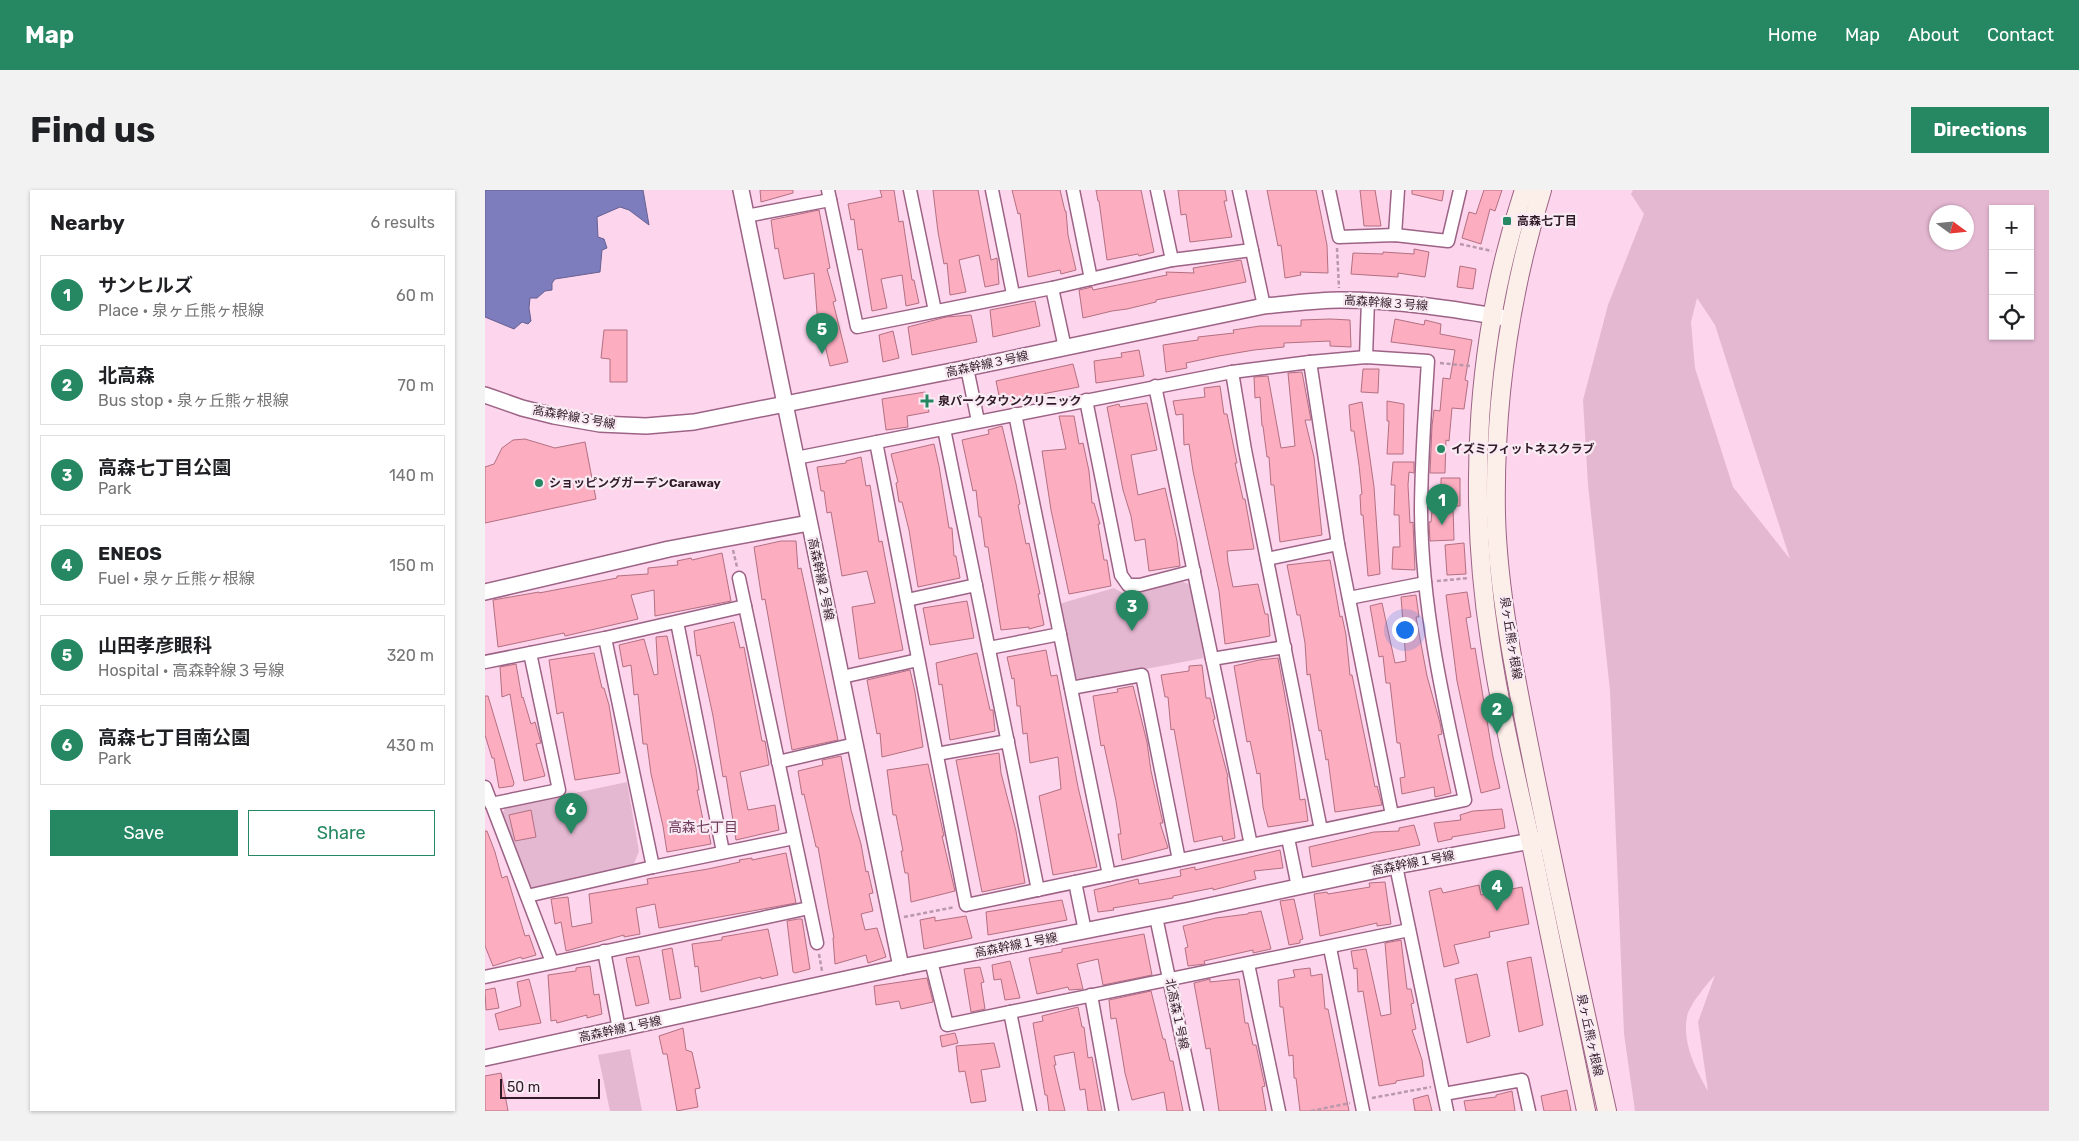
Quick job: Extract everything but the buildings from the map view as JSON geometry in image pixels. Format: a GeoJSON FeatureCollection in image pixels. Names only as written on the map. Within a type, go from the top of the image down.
{"type":"FeatureCollection","features":[{"type":"Feature","properties":{"kind":"main road","name":"泉ヶ丘熊ヶ根線"},"geometry":{"type":"LineString","coordinates":[[1523,190],[1512,225],[1492,316],[1479,432],[1479,510],[1483,577],[1489,638],[1497,685],[1586,1111]]}},
{"type":"Feature","properties":{"kind":"main road","name":"泉ヶ丘熊ヶ根線"},"geometry":{"type":"LineString","coordinates":[[1542,190],[1529,233],[1511,319],[1499,423],[1496,516],[1504,599],[1513,658],[1607,1111]]}},
{"type":"Feature","properties":{"kind":"street","name":"高森幹線２号線"},"geometry":{"type":"LineString","coordinates":[[741,190],[901,967]]}},
{"type":"Feature","properties":{"kind":"street"},"geometry":{"type":"LineString","coordinates":[[910,190],[935,311]]}},
{"type":"Feature","properties":{"kind":"street"},"geometry":{"type":"LineString","coordinates":[[992,190],[1013,294]]}},
{"type":"Feature","properties":{"kind":"street"},"geometry":{"type":"LineString","coordinates":[[1073,190],[1091,279]]}},
{"type":"Feature","properties":{"kind":"street"},"geometry":{"type":"LineString","coordinates":[[1157,190],[1172,260]]}},
{"type":"Feature","properties":{"kind":"street"},"geometry":{"type":"LineString","coordinates":[[1239,190],[1263,306]]}},
{"type":"Feature","properties":{"kind":"street"},"geometry":{"type":"LineString","coordinates":[[1329,190],[1339,237],[1395,235],[1447,241],[1460,190]]}},
{"type":"Feature","properties":{"kind":"street"},"geometry":{"type":"LineString","coordinates":[[1395,235],[1398,190]]}},
{"type":"Feature","properties":{"kind":"street"},"geometry":{"type":"LineString","coordinates":[[746,216],[829,195],[857,327],[1013,294],[1052,288],[1172,260],[1251,250]]}},
{"type":"Feature","properties":{"kind":"street"},"geometry":{"type":"LineString","coordinates":[[1052,288],[1065,348]]}},
{"type":"Feature","properties":{"kind":"street","name":"高森幹線３号線"},"geometry":{"type":"LineString","coordinates":[[485,395],[522,408],[554,416],[600,424],[646,426],[695,422],[785,405],[1263,306],[1337,300],[1368,300],[1431,306],[1511,319]]}},
{"type":"Feature","properties":{"kind":"street"},"geometry":{"type":"LineString","coordinates":[[1366,357],[1368,300]]}},
{"type":"Feature","properties":{"kind":"street"},"geometry":{"type":"LineString","coordinates":[[796,458],[1155,386],[1231,372],[1366,357],[1428,361],[1421,512],[1425,582],[1440,689],[1465,800],[966,905],[876,442]]}},
{"type":"Feature","properties":{"kind":"street"},"geometry":{"type":"LineString","coordinates":[[1310,362],[1338,544],[1392,815]]}},
{"type":"Feature","properties":{"kind":"street"},"geometry":{"type":"LineString","coordinates":[[967,368],[979,421]]}},
{"type":"Feature","properties":{"kind":"street"},"geometry":{"type":"LineString","coordinates":[[1231,372],[1321,830]]}},
{"type":"Feature","properties":{"kind":"street"},"geometry":{"type":"LineString","coordinates":[[1155,386],[1251,845]]}},
{"type":"Feature","properties":{"kind":"street"},"geometry":{"type":"LineString","coordinates":[[1086,400],[1121,575],[1128,585],[1141,585],[1194,571]]}},
{"type":"Feature","properties":{"kind":"street"},"geometry":{"type":"LineString","coordinates":[[1015,414],[1109,875]]}},
{"type":"Feature","properties":{"kind":"street"},"geometry":{"type":"LineString","coordinates":[[944,429],[1037,890]]}},
{"type":"Feature","properties":{"kind":"street"},"geometry":{"type":"LineString","coordinates":[[485,592],[669,549],[809,523]]}},
{"type":"Feature","properties":{"kind":"street"},"geometry":{"type":"LineString","coordinates":[[1267,558],[1338,544]]}},
{"type":"Feature","properties":{"kind":"street"},"geometry":{"type":"LineString","coordinates":[[739,578],[817,943]]}},
{"type":"Feature","properties":{"kind":"street"},"geometry":{"type":"LineString","coordinates":[[1349,598],[1425,582]]}},
{"type":"Feature","properties":{"kind":"street"},"geometry":{"type":"LineString","coordinates":[[907,600],[976,585]]}},
{"type":"Feature","properties":{"kind":"street"},"geometry":{"type":"LineString","coordinates":[[485,662],[605,638],[745,606]]}},
{"type":"Feature","properties":{"kind":"street"},"geometry":{"type":"LineString","coordinates":[[677,622],[723,852]]}},
{"type":"Feature","properties":{"kind":"street"},"geometry":{"type":"LineString","coordinates":[[989,648],[1060,634]]}},
{"type":"Feature","properties":{"kind":"street"},"geometry":{"type":"LineString","coordinates":[[605,638],[653,867]]}},
{"type":"Feature","properties":{"kind":"street"},"geometry":{"type":"LineString","coordinates":[[1212,658],[1285,647]]}},
{"type":"Feature","properties":{"kind":"street"},"geometry":{"type":"LineString","coordinates":[[491,804],[559,790],[530,653]]}},
{"type":"Feature","properties":{"kind":"street"},"geometry":{"type":"LineString","coordinates":[[842,677],[918,660]]}},
{"type":"Feature","properties":{"kind":"street"},"geometry":{"type":"LineString","coordinates":[[1071,688],[1142,675],[1179,860]]}},
{"type":"Feature","properties":{"kind":"street"},"geometry":{"type":"LineString","coordinates":[[937,754],[1007,741]]}},
{"type":"Feature","properties":{"kind":"street"},"geometry":{"type":"LineString","coordinates":[[778,762],[855,744]]}},
{"type":"Feature","properties":{"kind":"street"},"geometry":{"type":"LineString","coordinates":[[485,788],[552,962]]}},
{"type":"Feature","properties":{"kind":"street"},"geometry":{"type":"LineString","coordinates":[[527,896],[653,867],[794,838]]}},
{"type":"Feature","properties":{"kind":"street"},"geometry":{"type":"LineString","coordinates":[[1288,838],[1298,887]]}},
{"type":"Feature","properties":{"kind":"street","name":"高森幹線１号線"},"geometry":{"type":"LineString","coordinates":[[485,1058],[901,967],[1156,917],[1396,866],[1549,838]]}},
{"type":"Feature","properties":{"kind":"street"},"geometry":{"type":"LineString","coordinates":[[1396,866],[1447,1111]]}},
{"type":"Feature","properties":{"kind":"street"},"geometry":{"type":"LineString","coordinates":[[1075,882],[1085,931]]}},
{"type":"Feature","properties":{"kind":"street"},"geometry":{"type":"LineString","coordinates":[[485,977],[809,908]]}},
{"type":"Feature","properties":{"kind":"street","name":"北高森１号線"},"geometry":{"type":"LineString","coordinates":[[1156,917],[1197,1111]]}},
{"type":"Feature","properties":{"kind":"street"},"geometry":{"type":"LineString","coordinates":[[931,961],[947,1025],[1330,948],[1409,930]]}},
{"type":"Feature","properties":{"kind":"street"},"geometry":{"type":"LineString","coordinates":[[1330,948],[1362,1106]]}},
{"type":"Feature","properties":{"kind":"street"},"geometry":{"type":"LineString","coordinates":[[604,951],[619,1029]]}},
{"type":"Feature","properties":{"kind":"street"},"geometry":{"type":"LineString","coordinates":[[1248,964],[1279,1111]]}},
{"type":"Feature","properties":{"kind":"street"},"geometry":{"type":"LineString","coordinates":[[1091,995],[1112,1111]]}},
{"type":"Feature","properties":{"kind":"street"},"geometry":{"type":"LineString","coordinates":[[1010,1012],[1030,1111]]}},
{"type":"Feature","properties":{"kind":"street"},"geometry":{"type":"LineString","coordinates":[[1443,1089],[1522,1080],[1529,1111]]}},
{"type":"Feature","properties":{"kind":"path"},"geometry":{"type":"LineString","coordinates":[[1339,237],[1337,246],[1339,288]]}},
{"type":"Feature","properties":{"kind":"path"},"geometry":{"type":"LineString","coordinates":[[1447,241],[1495,252]]}},
{"type":"Feature","properties":{"kind":"path"},"geometry":{"type":"LineString","coordinates":[[1428,361],[1473,366]]}},
{"type":"Feature","properties":{"kind":"path"},"geometry":{"type":"LineString","coordinates":[[730,538],[739,578]]}},
{"type":"Feature","properties":{"kind":"path"},"geometry":{"type":"LineString","coordinates":[[1425,582],[1471,578]]}},
{"type":"Feature","properties":{"kind":"path"},"geometry":{"type":"LineString","coordinates":[[891,919],[966,905]]}},
{"type":"Feature","properties":{"kind":"path"},"geometry":{"type":"LineString","coordinates":[[817,943],[825,984]]}},
{"type":"Feature","properties":{"kind":"path"},"geometry":{"type":"LineString","coordinates":[[1311,1111],[1362,1106],[1443,1089]]}},
{"type":"Feature","properties":{"kind":"shaded area"},"geometry":{"type":"Polygon","coordinates":[[[1633,190],[2049,190],[2049,1111],[1635,1111],[1624,1034],[1610,691],[1588,485],[1583,400],[1608,305],[1644,214],[1631,194],[1633,190]],[[1697,298],[1691,322],[1695,368],[1733,487],[1790,559],[1715,325],[1697,298]],[[1715,975],[1688,1012],[1686,1027],[1686,1037],[1691,1056],[1708,1091],[1698,1022],[1715,975]]]}},
{"type":"Feature","properties":{"kind":"shaded area"},"geometry":{"type":"Polygon","coordinates":[[[1183,582],[1191,585],[1204,658],[1082,681],[1073,676],[1059,604],[1114,588],[1124,594],[1183,582]]]}},
{"type":"Feature","properties":{"kind":"shaded area"},"geometry":{"type":"Polygon","coordinates":[[[627,782],[639,851],[634,864],[535,889],[528,885],[500,817],[505,808],[627,782]]]}},
{"type":"Feature","properties":{"kind":"shaded area"},"geometry":{"type":"Polygon","coordinates":[[[630,1049],[642,1111],[610,1111],[598,1055],[630,1049]]]}},
{"type":"Feature","properties":{"kind":"water"},"geometry":{"type":"Polygon","coordinates":[[[485,190],[643,190],[649,225],[629,210],[620,207],[597,217],[598,237],[604,239],[607,248],[602,250],[600,272],[555,279],[552,283],[552,290],[545,291],[537,298],[530,298],[531,321],[528,324],[522,322],[514,329],[485,317],[485,190]]]}},
{"type":"Feature","properties":{"kind":"place","name":"高森七丁目"},"geometry":{"type":"Point","coordinates":[1507,221]}},
{"type":"Feature","properties":{"kind":"place","name":"山田孝彦眼科"},"geometry":{"type":"Point","coordinates":[822,354]}},
{"type":"Feature","properties":{"kind":"place","name":"泉パークタウンクリニック"},"geometry":{"type":"Point","coordinates":[927,401]}},
{"type":"Feature","properties":{"kind":"place","name":"イズミフィットネスクラブ"},"geometry":{"type":"Point","coordinates":[1441,449]}},
{"type":"Feature","properties":{"kind":"place","name":"ショッピングガーデンCaraway"},"geometry":{"type":"Point","coordinates":[539,483]}},
{"type":"Feature","properties":{"kind":"place","name":"サンヒルズ"},"geometry":{"type":"Point","coordinates":[1442,525]}},
{"type":"Feature","properties":{"kind":"place","name":"高森七丁目公園"},"geometry":{"type":"Point","coordinates":[1132,631]}},
{"type":"Feature","properties":{"kind":"place","name":"北高森"},"geometry":{"type":"Point","coordinates":[1497,734]}},
{"type":"Feature","properties":{"kind":"place","name":"高森七丁目南公園"},"geometry":{"type":"Point","coordinates":[571,834]}},
{"type":"Feature","properties":{"kind":"place","name":"ENEOS"},"geometry":{"type":"Point","coordinates":[1497,911]}},
{"type":"Feature","properties":{"kind":"district","name":"高森七丁目"},"geometry":{"type":"Point","coordinates":[703,827]}}]}
